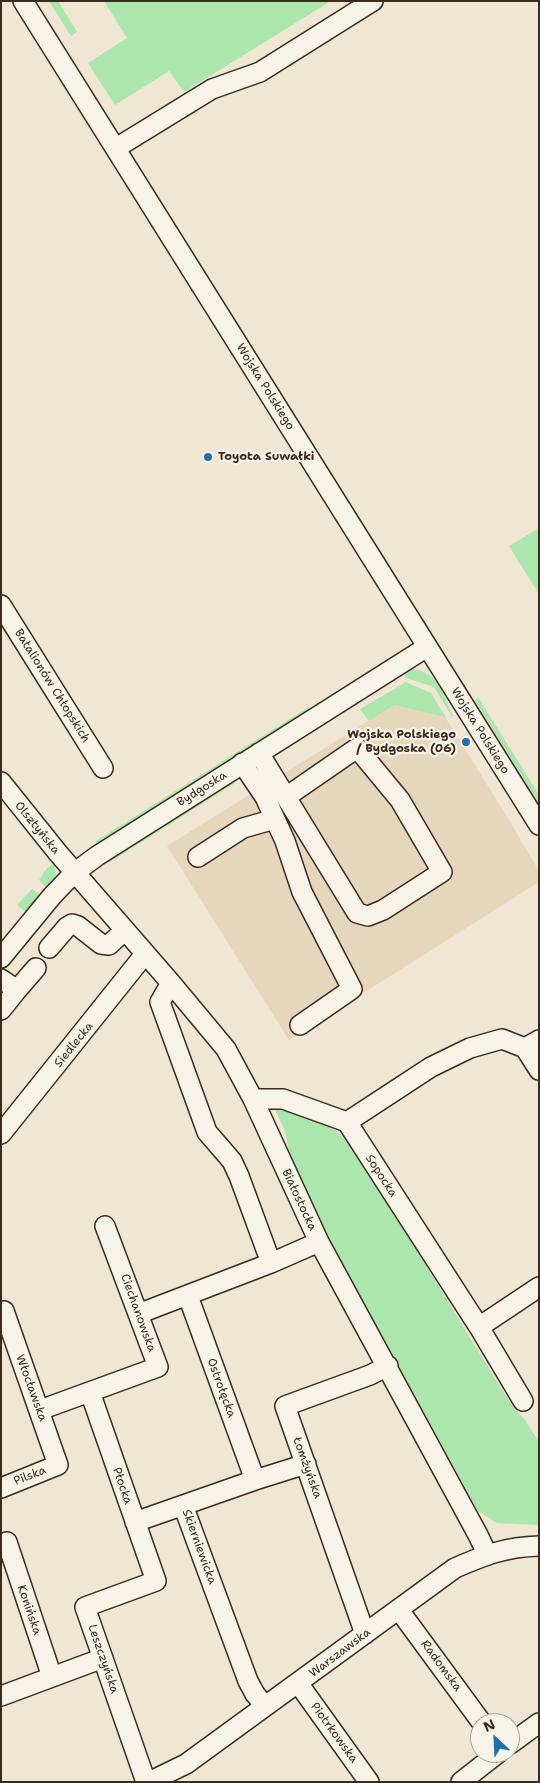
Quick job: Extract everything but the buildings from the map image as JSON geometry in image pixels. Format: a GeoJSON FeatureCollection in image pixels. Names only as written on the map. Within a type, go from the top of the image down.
{"type":"FeatureCollection","features":[{"type":"Feature","properties":{"kind":"street","name":"Wojska Polskiego"},"geometry":{"type":"LineString","coordinates":[[22,1],[539,825]]}},
{"type":"Feature","properties":{"kind":"street"},"geometry":{"type":"LineString","coordinates":[[116,148],[212,89],[260,72],[373,1]]}},
{"type":"Feature","properties":{"kind":"street","name":"Batalionów Chłopskich"},"geometry":{"type":"LineString","coordinates":[[1,604],[103,768]]}},
{"type":"Feature","properties":{"kind":"street","name":"Bydgoska"},"geometry":{"type":"LineString","coordinates":[[1,958],[74,872],[427,647]]}},
{"type":"Feature","properties":{"kind":"street"},"geometry":{"type":"LineString","coordinates":[[259,753],[358,912],[368,916],[383,910],[442,872],[400,800],[357,748],[286,796]]}},
{"type":"Feature","properties":{"kind":"street"},"geometry":{"type":"LineString","coordinates":[[242,764],[266,797],[285,841],[302,892],[352,989],[300,1025]]}},
{"type":"Feature","properties":{"kind":"street","name":"Olsztyńska"},"geometry":{"type":"LineString","coordinates":[[1,782],[74,872]]}},
{"type":"Feature","properties":{"kind":"street"},"geometry":{"type":"LineString","coordinates":[[198,857],[243,828],[275,819]]}},
{"type":"Feature","properties":{"kind":"street","name":"Białostocka"},"geometry":{"type":"LineString","coordinates":[[74,872],[172,983],[226,1049],[253,1099],[319,1242],[388,1366],[487,1554]]}},
{"type":"Feature","properties":{"kind":"street"},"geometry":{"type":"LineString","coordinates":[[49,948],[67,926],[72,924],[78,926],[101,944],[109,945],[125,930]]}},
{"type":"Feature","properties":{"kind":"street","name":"Siedlecka"},"geometry":{"type":"LineString","coordinates":[[1,1134],[145,954]]}},
{"type":"Feature","properties":{"kind":"street"},"geometry":{"type":"LineString","coordinates":[[1,1010],[36,968]]}},
{"type":"Feature","properties":{"kind":"street"},"geometry":{"type":"LineString","coordinates":[[1,978],[17,990]]}},
{"type":"Feature","properties":{"kind":"street"},"geometry":{"type":"LineString","coordinates":[[172,983],[160,1002],[207,1132],[232,1162],[239,1176],[271,1263]]}},
{"type":"Feature","properties":{"kind":"street"},"geometry":{"type":"LineString","coordinates":[[253,1099],[283,1099],[346,1122],[431,1066],[470,1048],[502,1039],[532,1044],[539,1070]]}},
{"type":"Feature","properties":{"kind":"street","name":"Sopocka"},"geometry":{"type":"LineString","coordinates":[[346,1122],[479,1327],[523,1401]]}},
{"type":"Feature","properties":{"kind":"street","name":"Ciechanowska"},"geometry":{"type":"LineString","coordinates":[[40,1410],[158,1367],[105,1226]]}},
{"type":"Feature","properties":{"kind":"street"},"geometry":{"type":"LineString","coordinates":[[138,1314],[271,1263],[319,1242]]}},
{"type":"Feature","properties":{"kind":"street"},"geometry":{"type":"LineString","coordinates":[[479,1327],[539,1287]]}},
{"type":"Feature","properties":{"kind":"street","name":"Ostrołęcka"},"geometry":{"type":"LineString","coordinates":[[188,1296],[255,1480]]}},
{"type":"Feature","properties":{"kind":"street","name":"Włocławska"},"geometry":{"type":"LineString","coordinates":[[4,1311],[58,1465]]}},
{"type":"Feature","properties":{"kind":"street","name":"Łomżyńska"},"geometry":{"type":"LineString","coordinates":[[365,1634],[285,1406],[367,1376],[388,1366]]}},
{"type":"Feature","properties":{"kind":"street","name":"Płocka"},"geometry":{"type":"LineString","coordinates":[[90,1392],[156,1580]]}},
{"type":"Feature","properties":{"kind":"street","name":"Skierniewicka"},"geometry":{"type":"LineString","coordinates":[[265,1706],[255,1694],[248,1681],[183,1505],[306,1464]]}},
{"type":"Feature","properties":{"kind":"street","name":"Pilska"},"geometry":{"type":"LineString","coordinates":[[1,1488],[58,1465]]}},
{"type":"Feature","properties":{"kind":"street"},"geometry":{"type":"LineString","coordinates":[[135,1522],[183,1505]]}},
{"type":"Feature","properties":{"kind":"street","name":"Konińska"},"geometry":{"type":"LineString","coordinates":[[3,1537],[52,1677]]}},
{"type":"Feature","properties":{"kind":"street","name":"Warszawska"},"geometry":{"type":"LineString","coordinates":[[148,1782],[176,1777],[198,1756],[455,1568],[487,1554],[516,1547],[539,1546]]}},
{"type":"Feature","properties":{"kind":"street","name":"Leszczyńska"},"geometry":{"type":"LineString","coordinates":[[148,1782],[85,1607],[156,1580]]}},
{"type":"Feature","properties":{"kind":"street","name":"Radomska"},"geometry":{"type":"LineString","coordinates":[[399,1610],[475,1713]]}},
{"type":"Feature","properties":{"kind":"street"},"geometry":{"type":"LineString","coordinates":[[1,1696],[103,1658]]}},
{"type":"Feature","properties":{"kind":"street","name":"Piotrkowska"},"geometry":{"type":"LineString","coordinates":[[298,1683],[369,1782]]}},
{"type":"Feature","properties":{"kind":"street"},"geometry":{"type":"LineString","coordinates":[[520,1737],[539,1723]]}},
{"type":"Feature","properties":{"kind":"street"},"geometry":{"type":"LineString","coordinates":[[461,1782],[485,1763]]}},
{"type":"Feature","properties":{"kind":"shaded area"},"geometry":{"type":"Polygon","coordinates":[[[394,705],[445,717],[539,871],[539,882],[289,1040],[167,846],[394,705]]]}},
{"type":"Feature","properties":{"kind":"green space"},"geometry":{"type":"Polygon","coordinates":[[[49,1],[58,1],[77,32],[71,36],[49,1]]]}},
{"type":"Feature","properties":{"kind":"green space"},"geometry":{"type":"Polygon","coordinates":[[[104,1],[331,1],[184,92],[169,71],[115,105],[88,63],[127,38],[104,1]]]}},
{"type":"Feature","properties":{"kind":"green space"},"geometry":{"type":"Polygon","coordinates":[[[539,528],[539,594],[509,546],[539,528]]]}},
{"type":"Feature","properties":{"kind":"green space"},"geometry":{"type":"Polygon","coordinates":[[[415,669],[430,675],[440,687],[452,717],[434,687],[409,679],[403,672],[415,669]]]}},
{"type":"Feature","properties":{"kind":"green space"},"geometry":{"type":"Polygon","coordinates":[[[406,682],[431,693],[447,719],[394,705],[369,721],[360,709],[406,682]]]}},
{"type":"Feature","properties":{"kind":"green space"},"geometry":{"type":"Polygon","coordinates":[[[478,697],[539,795],[539,803],[475,701],[478,697]]]}},
{"type":"Feature","properties":{"kind":"green space"},"geometry":{"type":"Polygon","coordinates":[[[309,707],[309,712],[97,847],[96,841],[309,707]]]}},
{"type":"Feature","properties":{"kind":"green space"},"geometry":{"type":"Polygon","coordinates":[[[228,782],[235,783],[110,862],[106,860],[228,782]]]}},
{"type":"Feature","properties":{"kind":"green space"},"geometry":{"type":"Polygon","coordinates":[[[54,863],[56,876],[47,889],[39,880],[47,868],[54,863]]]}},
{"type":"Feature","properties":{"kind":"green space"},"geometry":{"type":"Polygon","coordinates":[[[32,889],[42,896],[27,913],[17,905],[32,889]]]}},
{"type":"Feature","properties":{"kind":"green space"},"geometry":{"type":"Polygon","coordinates":[[[272,1103],[302,1113],[332,1128],[348,1142],[362,1161],[502,1390],[539,1442],[539,1525],[497,1523],[478,1511],[321,1223],[289,1151],[285,1131],[272,1103]]]}},
{"type":"Feature","properties":{"kind":"place","name":"Toyota Suwałki"},"geometry":{"type":"Point","coordinates":[208,457]}},
{"type":"Feature","properties":{"kind":"place","name":"Wojska Polskiego / Bydgoska (06)"},"geometry":{"type":"Point","coordinates":[466,742]}}]}
